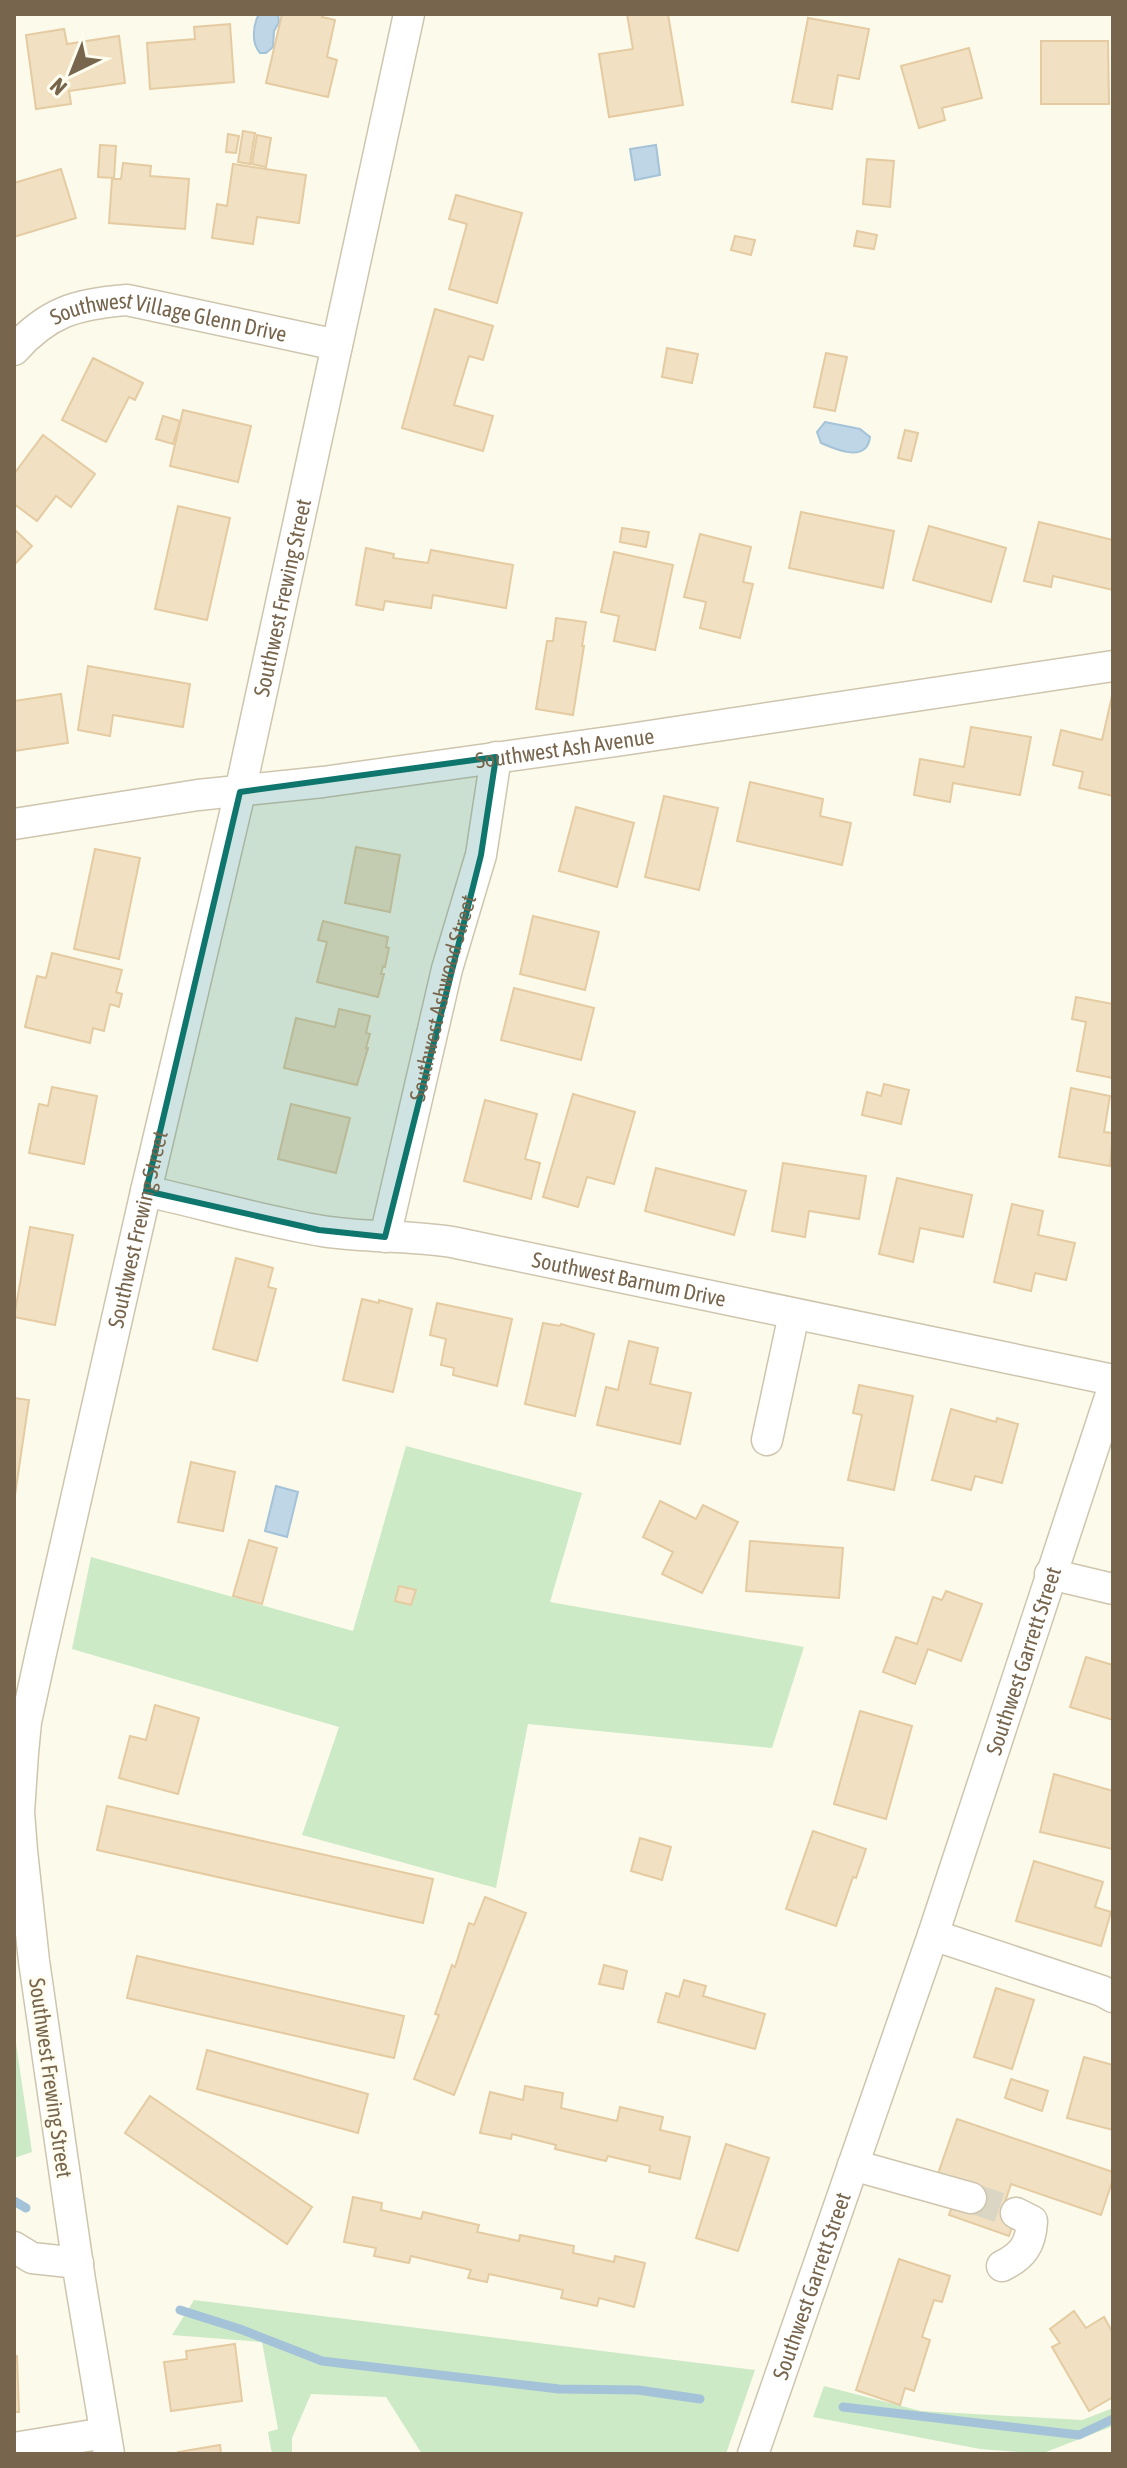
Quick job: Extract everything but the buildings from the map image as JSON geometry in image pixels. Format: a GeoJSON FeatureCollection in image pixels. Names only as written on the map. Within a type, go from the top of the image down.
{"type":"FeatureCollection","features":[{"type":"Feature","properties":{"kind":"street","name":"Southwest Frewing Street"},"geometry":{"type":"LineString","coordinates":[[107,2444],[24,1964],[18,1758],[240,792],[409,14]]}},
{"type":"Feature","properties":{"kind":"street","name":"Southwest Village Glenn Drive"},"geometry":{"type":"LineString","coordinates":[[14,350],[50,317],[97,302],[127,300],[337,345]]}},
{"type":"Feature","properties":{"kind":"street","name":"Southwest Ash Avenue"},"geometry":{"type":"LineString","coordinates":[[14,824],[198,795],[323,782],[623,740],[1113,666]]}},
{"type":"Feature","properties":{"kind":"street","name":"Southwest Ashwood Street"},"geometry":{"type":"LineString","coordinates":[[385,1237],[447,969],[481,855],[496,757]]}},
{"type":"Feature","properties":{"kind":"street","name":"Southwest Barnum Drive"},"geometry":{"type":"LineString","coordinates":[[146,1191],[319,1230],[452,1242],[1113,1380]]}},
{"type":"Feature","properties":{"kind":"street"},"geometry":{"type":"LineString","coordinates":[[767,1440],[794,1314]]}},
{"type":"Feature","properties":{"kind":"street","name":"Southwest Garrett Street"},"geometry":{"type":"LineString","coordinates":[[753,2454],[933,1935],[1113,1388]]}},
{"type":"Feature","properties":{"kind":"street"},"geometry":{"type":"LineString","coordinates":[[1050,1574],[1113,1589]]}},
{"type":"Feature","properties":{"kind":"street"},"geometry":{"type":"LineString","coordinates":[[933,1935],[1113,1997]]}},
{"type":"Feature","properties":{"kind":"street"},"geometry":{"type":"LineString","coordinates":[[853,2165],[971,2198]]}},
{"type":"Feature","properties":{"kind":"street"},"geometry":{"type":"LineString","coordinates":[[1002,2266],[1016,2259],[1025,2249],[1031,2234],[1032,2221],[1016,2213]]}},
{"type":"Feature","properties":{"kind":"street"},"geometry":{"type":"LineString","coordinates":[[14,2247],[32,2258],[78,2263]]}},
{"type":"Feature","properties":{"kind":"street"},"geometry":{"type":"LineString","coordinates":[[14,2448],[107,2444]]}},
{"type":"Feature","properties":{"kind":"highlighted area"},"geometry":{"type":"Polygon","coordinates":[[[496,757],[481,855],[385,1237],[319,1230],[146,1191],[240,792],[496,757]]]}},
{"type":"Feature","properties":{"kind":"green space"},"geometry":{"type":"Polygon","coordinates":[[[406,1446],[582,1493],[550,1602],[804,1647],[772,1748],[528,1724],[496,1888],[302,1835],[339,1727],[72,1649],[91,1557],[353,1631],[406,1446]]]}},
{"type":"Feature","properties":{"kind":"green space"},"geometry":{"type":"Polygon","coordinates":[[[14,2030],[32,2152],[14,2158],[14,2030]]]}},
{"type":"Feature","properties":{"kind":"green space"},"geometry":{"type":"Polygon","coordinates":[[[194,2300],[755,2370],[726,2454],[422,2454],[386,2397],[311,2394],[292,2438],[292,2454],[272,2454],[268,2432],[278,2429],[262,2342],[172,2335],[194,2300]]]}},
{"type":"Feature","properties":{"kind":"green space"},"geometry":{"type":"Polygon","coordinates":[[[824,2386],[921,2411],[1082,2420],[1113,2408],[1113,2426],[1041,2454],[980,2449],[813,2417],[824,2386]]]}},
{"type":"Feature","properties":{"kind":"water"},"geometry":{"type":"Polygon","coordinates":[[[259,14],[278,14],[273,47],[266,53],[260,53],[254,39],[259,14]]]}},
{"type":"Feature","properties":{"kind":"water"},"geometry":{"type":"Polygon","coordinates":[[[656,145],[660,175],[635,180],[630,149],[656,145]]]}},
{"type":"Feature","properties":{"kind":"water"},"geometry":{"type":"Polygon","coordinates":[[[825,422],[860,429],[870,437],[868,445],[863,450],[850,452],[821,443],[817,432],[825,422]]]}},
{"type":"Feature","properties":{"kind":"water"},"geometry":{"type":"Polygon","coordinates":[[[276,1486],[298,1492],[287,1537],[265,1531],[276,1486]]]}},
{"type":"Feature","properties":{"kind":"waterway"},"geometry":{"type":"LineString","coordinates":[[14,2201],[26,2208]]}},
{"type":"Feature","properties":{"kind":"waterway"},"geometry":{"type":"LineString","coordinates":[[180,2310],[322,2361],[559,2389],[638,2390],[700,2399]]}},
{"type":"Feature","properties":{"kind":"waterway"},"geometry":{"type":"LineString","coordinates":[[843,2407],[1079,2435],[1113,2419]]}},
{"type":"Feature","properties":{"kind":"tunnel"},"geometry":{"type":"LineString","coordinates":[[971,2198],[1016,2213]]}}]}
